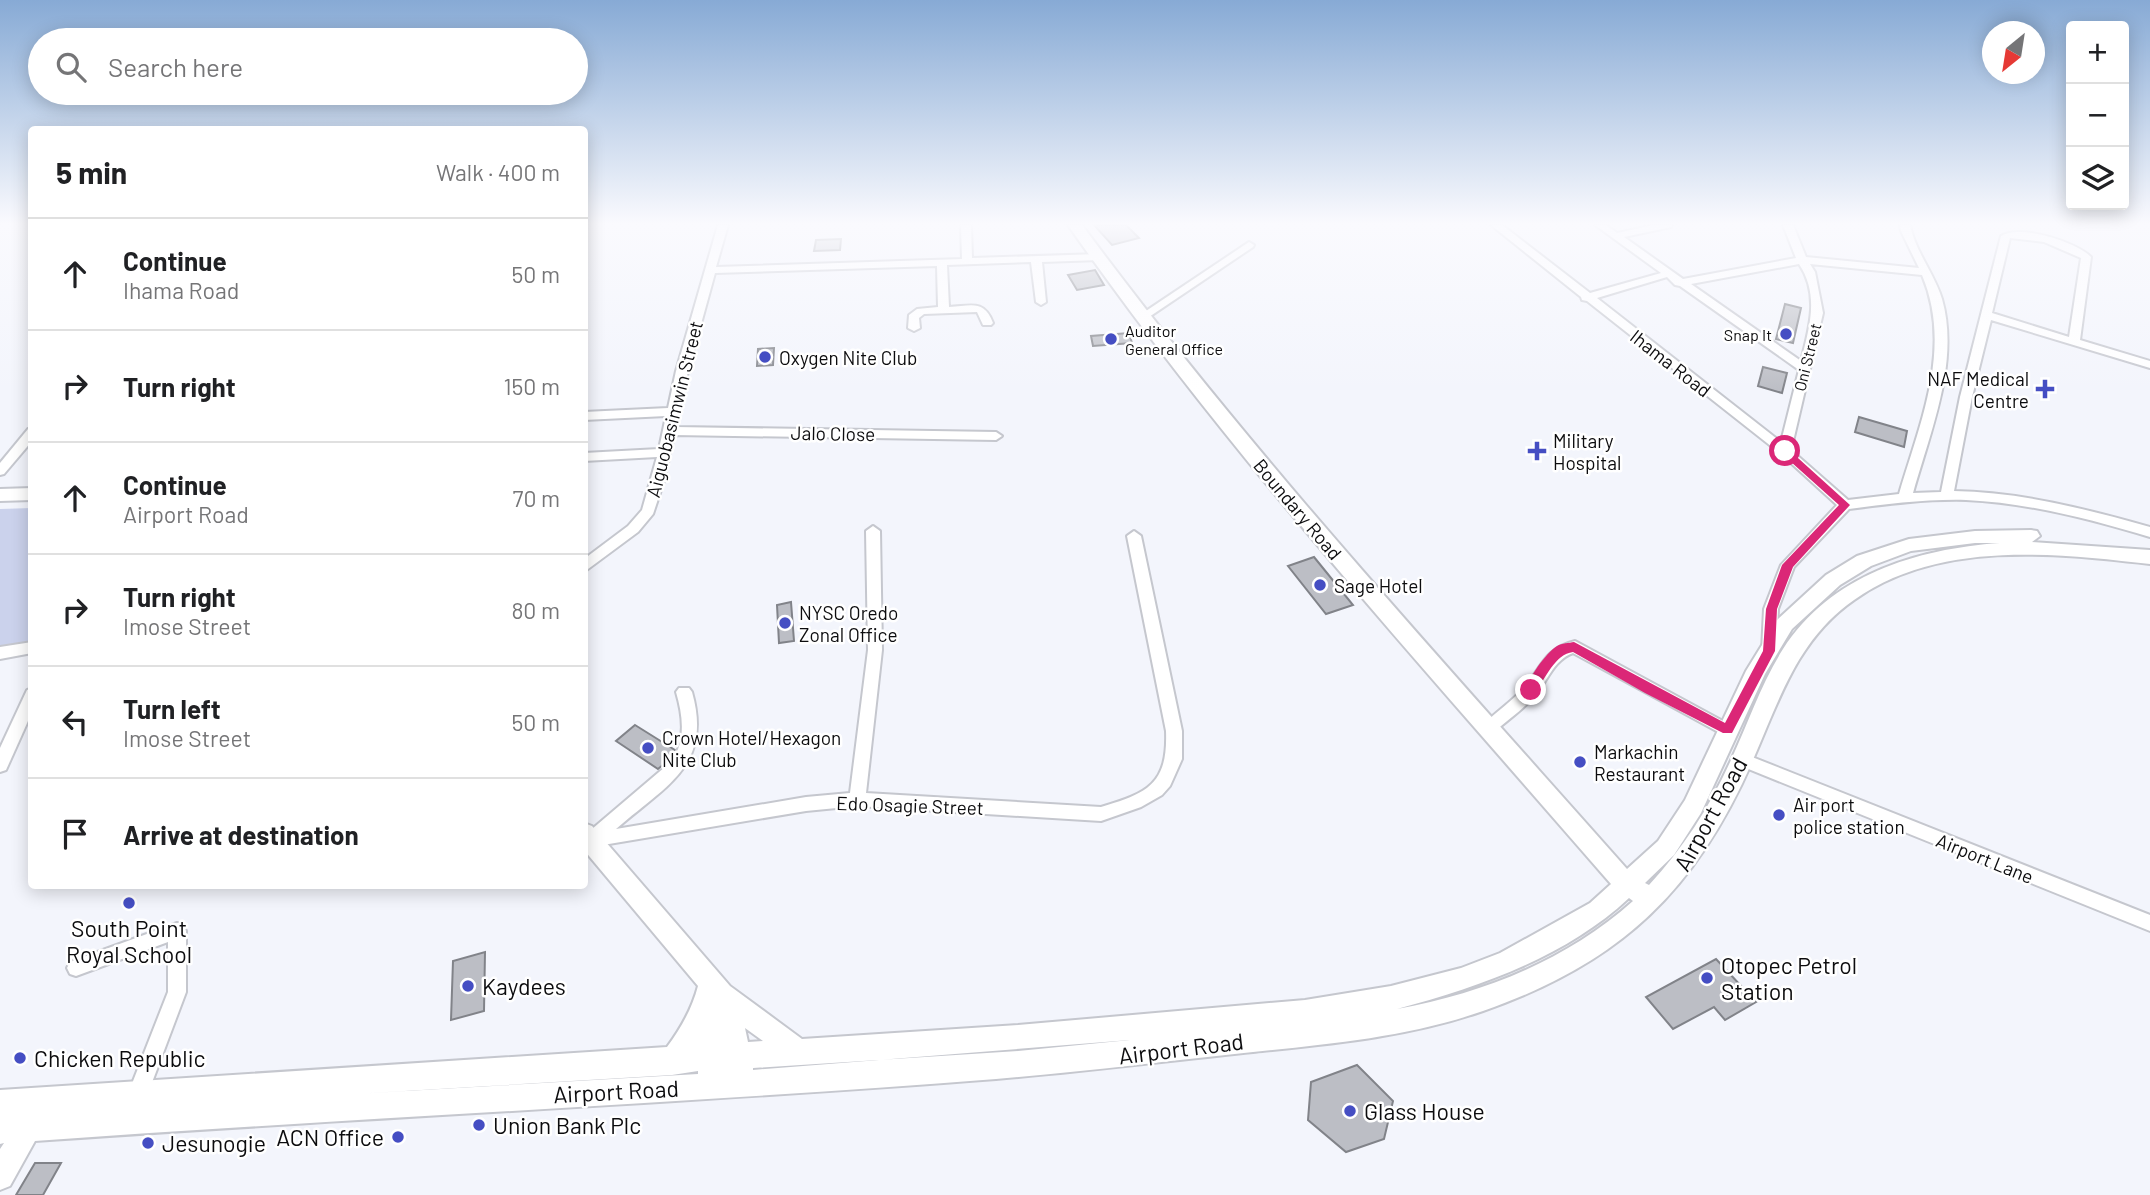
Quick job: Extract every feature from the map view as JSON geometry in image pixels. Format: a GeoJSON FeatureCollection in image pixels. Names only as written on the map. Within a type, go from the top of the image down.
{"type":"FeatureCollection","features":[{"type":"Feature","properties":{"kind":"main road","name":"Boundary Road"},"geometry":{"type":"LineString","coordinates":[[1117,281],[1142,317],[1315,529],[1625,883],[1653,900]]}},
{"type":"Feature","properties":{"kind":"main road"},"geometry":{"type":"LineString","coordinates":[[0,495],[28,494]]}},
{"type":"Feature","properties":{"kind":"main road","name":"Airport Road"},"geometry":{"type":"LineString","coordinates":[[0,1130],[837,1080],[1113,1056],[1349,1030],[1465,1007],[1518,986],[1607,938],[1675,878],[1699,843],[1742,759],[1762,707],[1785,624],[1833,580],[1864,561],[1909,545],[1975,537],[2037,536],[2150,547]]}},
{"type":"Feature","properties":{"kind":"main road","name":"Airport Road"},"geometry":{"type":"LineString","coordinates":[[0,1103],[672,1062],[795,1050],[1086,1032],[1305,1012],[1391,998],[1461,980],[1509,961],[1598,911],[1625,883],[1666,848],[1693,806],[1727,730],[1777,656],[1830,606],[1860,587],[1901,567],[1952,555],[2037,548],[2095,550],[2150,557]]}},
{"type":"Feature","properties":{"kind":"main road"},"geometry":{"type":"LineString","coordinates":[[588,836],[730,1014],[740,1057],[740,1084]]}},
{"type":"Feature","properties":{"kind":"main road"},"geometry":{"type":"LineString","coordinates":[[713,991],[795,1050]]}},
{"type":"Feature","properties":{"kind":"main road"},"geometry":{"type":"LineString","coordinates":[[713,991],[709,1059],[713,1086]]}},
{"type":"Feature","properties":{"kind":"main road"},"geometry":{"type":"LineString","coordinates":[[672,1062],[699,1021],[713,991]]}},
{"type":"Feature","properties":{"kind":"main road"},"geometry":{"type":"LineString","coordinates":[[0,1176],[43,1100]]}},
{"type":"Feature","properties":{"kind":"street","name":"Aiguobasimwin Street"},"geometry":{"type":"LineString","coordinates":[[588,564],[633,529],[648,511],[682,371],[709,281]]}},
{"type":"Feature","properties":{"kind":"street"},"geometry":{"type":"LineString","coordinates":[[943,281],[944,310]]}},
{"type":"Feature","properties":{"kind":"street"},"geometry":{"type":"LineString","coordinates":[[1039,281],[1041,302]]}},
{"type":"Feature","properties":{"kind":"street"},"geometry":{"type":"LineString","coordinates":[[1142,317],[1196,281]]}},
{"type":"Feature","properties":{"kind":"street","name":"Ihama Road"},"geometry":{"type":"LineString","coordinates":[[1565,281],[1785,451],[1845,505]]}},
{"type":"Feature","properties":{"kind":"street"},"geometry":{"type":"LineString","coordinates":[[1586,298],[1644,281]]}},
{"type":"Feature","properties":{"kind":"street"},"geometry":{"type":"LineString","coordinates":[[1676,281],[1804,369]]}},
{"type":"Feature","properties":{"kind":"street"},"geometry":{"type":"LineString","coordinates":[[1679,283],[1691,281]]}},
{"type":"Feature","properties":{"kind":"street","name":"Oni Street"},"geometry":{"type":"LineString","coordinates":[[1785,451],[1818,313],[1812,281]]}},
{"type":"Feature","properties":{"kind":"street"},"geometry":{"type":"LineString","coordinates":[[1905,498],[1934,392],[1941,343],[1937,301],[1928,281]]}},
{"type":"Feature","properties":{"kind":"street"},"geometry":{"type":"LineString","coordinates":[[1947,495],[1995,281]]}},
{"type":"Feature","properties":{"kind":"street"},"geometry":{"type":"LineString","coordinates":[[2074,342],[2084,281]]}},
{"type":"Feature","properties":{"kind":"street"},"geometry":{"type":"LineString","coordinates":[[914,328],[913,317],[916,312],[944,310],[983,311],[987,323]]}},
{"type":"Feature","properties":{"kind":"street"},"geometry":{"type":"LineString","coordinates":[[1986,315],[2150,365]]}},
{"type":"Feature","properties":{"kind":"street"},"geometry":{"type":"LineString","coordinates":[[588,416],[673,412]]}},
{"type":"Feature","properties":{"kind":"street","name":"Jalo Close"},"geometry":{"type":"LineString","coordinates":[[669,431],[996,436]]}},
{"type":"Feature","properties":{"kind":"street"},"geometry":{"type":"LineString","coordinates":[[0,471],[28,437]]}},
{"type":"Feature","properties":{"kind":"street"},"geometry":{"type":"LineString","coordinates":[[588,457],[664,453]]}},
{"type":"Feature","properties":{"kind":"street"},"geometry":{"type":"LineString","coordinates":[[1777,656],[1772,609],[1788,565],[1845,505],[1947,495],[1984,497],[2082,513],[2150,532]]}},
{"type":"Feature","properties":{"kind":"street"},"geometry":{"type":"LineString","coordinates":[[857,799],[875,650],[873,531]]}},
{"type":"Feature","properties":{"kind":"street","name":"Edo Osagie Street"},"geometry":{"type":"LineString","coordinates":[[588,836],[857,799],[1101,814],[1138,802],[1160,787],[1174,761],[1174,731],[1134,536]]}},
{"type":"Feature","properties":{"kind":"street"},"geometry":{"type":"LineString","coordinates":[[0,653],[28,647]]}},
{"type":"Feature","properties":{"kind":"street"},"geometry":{"type":"LineString","coordinates":[[1489,727],[1531,690],[1556,654],[1562,649],[1574,647],[1727,730]]}},
{"type":"Feature","properties":{"kind":"street"},"geometry":{"type":"LineString","coordinates":[[588,836],[678,766],[688,753],[689,709],[684,692]]}},
{"type":"Feature","properties":{"kind":"street"},"geometry":{"type":"LineString","coordinates":[[0,765],[28,703]]}},
{"type":"Feature","properties":{"kind":"street","name":"Airport Lane"},"geometry":{"type":"LineString","coordinates":[[1742,759],[2150,923]]}},
{"type":"Feature","properties":{"kind":"street"},"geometry":{"type":"LineString","coordinates":[[76,968],[177,931],[177,992],[138,1094]]}},
{"type":"Feature","properties":{"kind":"shaded area"},"geometry":{"type":"Polygon","coordinates":[[[28,508],[28,642],[0,647],[0,509],[28,508]]]}},
{"type":"Feature","properties":{"kind":"building"},"geometry":{"type":"Polygon","coordinates":[[[1071,281],[1101,281],[1104,285],[1077,290],[1071,281]]]}},
{"type":"Feature","properties":{"kind":"building"},"geometry":{"type":"Polygon","coordinates":[[[1785,304],[1801,308],[1793,343],[1776,339],[1785,304]]]}},
{"type":"Feature","properties":{"kind":"building","name":"Auditor General Office"},"geometry":{"type":"Polygon","coordinates":[[[1129,333],[1132,343],[1093,346],[1091,336],[1129,333]]]}},
{"type":"Feature","properties":{"kind":"building","name":"Oxygen Nite Club"},"geometry":{"type":"Polygon","coordinates":[[[774,348],[773,365],[757,366],[758,349],[774,348]]]}},
{"type":"Feature","properties":{"kind":"building"},"geometry":{"type":"Polygon","coordinates":[[[1763,367],[1787,373],[1782,393],[1758,386],[1763,367]]]}},
{"type":"Feature","properties":{"kind":"building"},"geometry":{"type":"Polygon","coordinates":[[[1859,417],[1907,431],[1904,447],[1855,432],[1859,417]]]}},
{"type":"Feature","properties":{"kind":"building","name":"Sage Hotel"},"geometry":{"type":"Polygon","coordinates":[[[1314,557],[1353,605],[1326,614],[1288,566],[1314,557]]]}},
{"type":"Feature","properties":{"kind":"building","name":"NYSC Oredo Zonal Office"},"geometry":{"type":"Polygon","coordinates":[[[791,602],[794,641],[779,643],[777,605],[791,602]]]}},
{"type":"Feature","properties":{"kind":"building","name":"Crown Hotel/Hexagon Nite Club"},"geometry":{"type":"Polygon","coordinates":[[[635,725],[675,750],[670,759],[658,769],[616,741],[635,725]]]}},
{"type":"Feature","properties":{"kind":"building","name":"Kaydees"},"geometry":{"type":"Polygon","coordinates":[[[485,952],[484,1011],[451,1020],[453,961],[485,952]]]}},
{"type":"Feature","properties":{"kind":"building","name":"Otopec Petrol Station"},"geometry":{"type":"Polygon","coordinates":[[[1716,959],[1756,1002],[1725,1020],[1714,1007],[1673,1029],[1646,997],[1716,959]]]}},
{"type":"Feature","properties":{"kind":"building","name":"Glass House"},"geometry":{"type":"Polygon","coordinates":[[[1357,1065],[1393,1101],[1384,1139],[1346,1152],[1308,1120],[1311,1082],[1357,1065]]]}},
{"type":"Feature","properties":{"kind":"building"},"geometry":{"type":"Polygon","coordinates":[[[35,1163],[61,1163],[43,1195],[16,1195],[35,1163]]]}},
{"type":"Feature","properties":{"kind":"place","name":"Snap It"},"geometry":{"type":"Point","coordinates":[1786,334]}},
{"type":"Feature","properties":{"kind":"place","name":"Auditor General Office"},"geometry":{"type":"Point","coordinates":[1111,339]}},
{"type":"Feature","properties":{"kind":"place","name":"Oxygen Nite Club"},"geometry":{"type":"Point","coordinates":[765,357]}},
{"type":"Feature","properties":{"kind":"place","name":"NAF Medical Centre"},"geometry":{"type":"Point","coordinates":[2045,389]}},
{"type":"Feature","properties":{"kind":"place","name":"Military Hospital"},"geometry":{"type":"Point","coordinates":[1537,451]}},
{"type":"Feature","properties":{"kind":"place","name":"Sage Hotel"},"geometry":{"type":"Point","coordinates":[1320,585]}},
{"type":"Feature","properties":{"kind":"place","name":"NYSC Oredo Zonal Office"},"geometry":{"type":"Point","coordinates":[785,623]}},
{"type":"Feature","properties":{"kind":"place","name":"Crown Hotel/Hexagon Nite Club"},"geometry":{"type":"Point","coordinates":[648,748]}},
{"type":"Feature","properties":{"kind":"place","name":"Markachin Restaurant"},"geometry":{"type":"Point","coordinates":[1580,762]}},
{"type":"Feature","properties":{"kind":"place","name":"Air port police station"},"geometry":{"type":"Point","coordinates":[1779,815]}},
{"type":"Feature","properties":{"kind":"place","name":"South Point Royal School"},"geometry":{"type":"Point","coordinates":[129,903]}},
{"type":"Feature","properties":{"kind":"place","name":"Otopec Petrol Station"},"geometry":{"type":"Point","coordinates":[1707,978]}},
{"type":"Feature","properties":{"kind":"place","name":"Kaydees"},"geometry":{"type":"Point","coordinates":[468,986]}},
{"type":"Feature","properties":{"kind":"place","name":"Chicken Republic"},"geometry":{"type":"Point","coordinates":[20,1058]}},
{"type":"Feature","properties":{"kind":"place","name":"Glass House"},"geometry":{"type":"Point","coordinates":[1350,1111]}},
{"type":"Feature","properties":{"kind":"place","name":"Union Bank Plc"},"geometry":{"type":"Point","coordinates":[479,1125]}},
{"type":"Feature","properties":{"kind":"place","name":"ACN Office"},"geometry":{"type":"Point","coordinates":[398,1137]}},
{"type":"Feature","properties":{"kind":"place","name":"Jesunogie"},"geometry":{"type":"Point","coordinates":[148,1143]}},
{"type":"Feature","properties":{"kind":"route"},"geometry":{"type":"LineString","coordinates":[[1531,690],[1551,660],[1562,649],[1574,647],[1727,730],[1769,651],[1772,609],[1788,565],[1845,505],[1785,451]]}}]}
